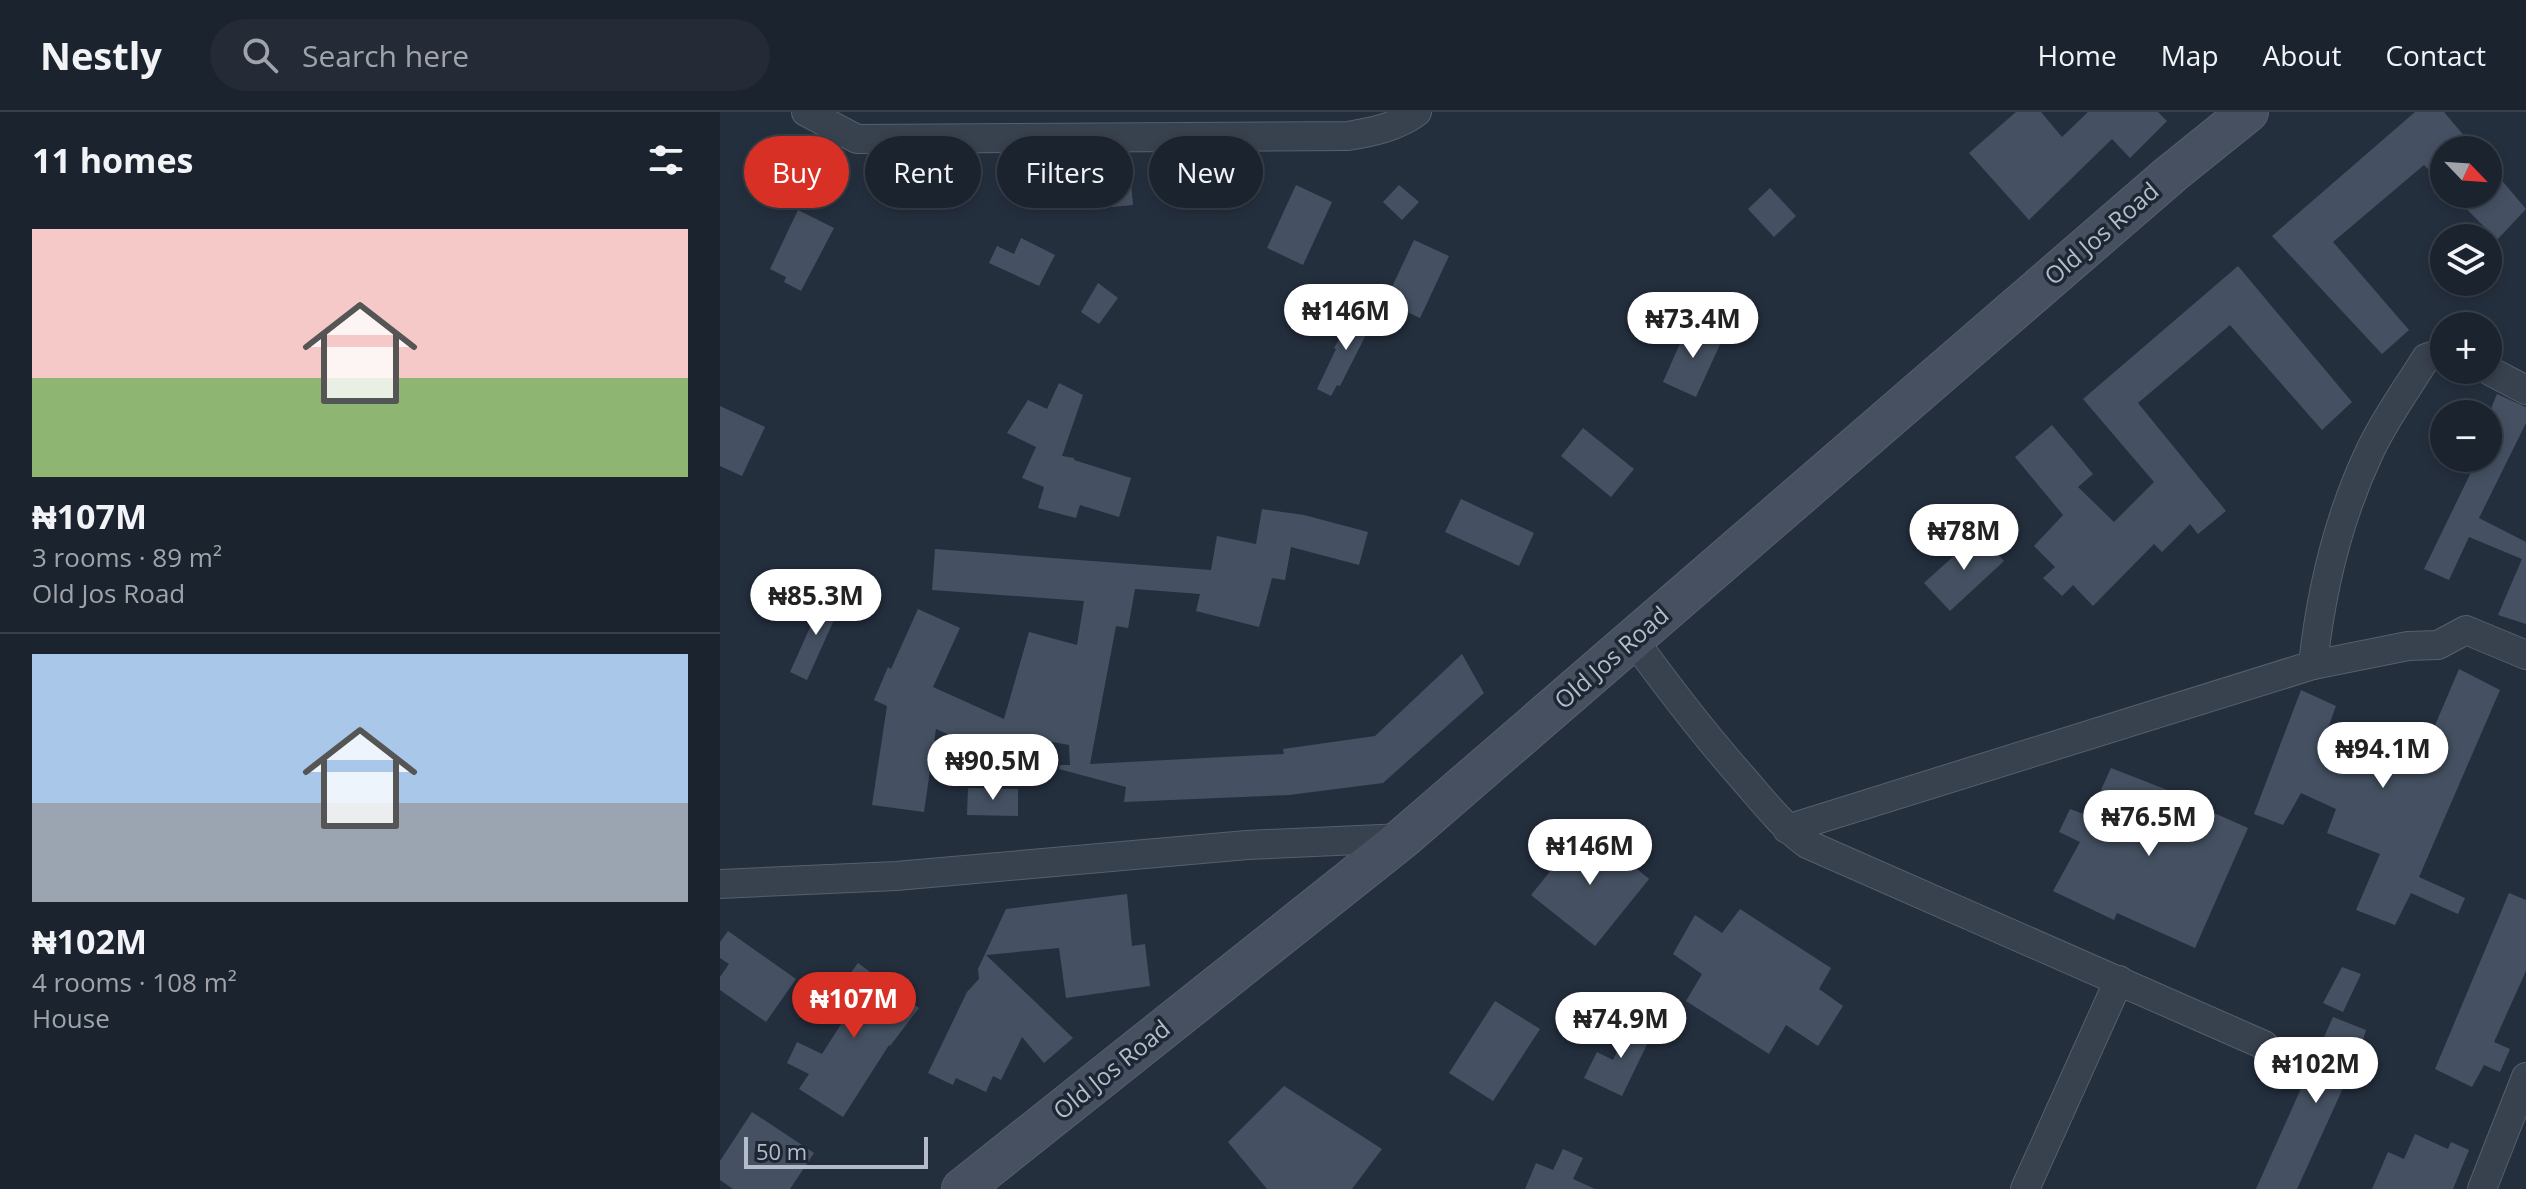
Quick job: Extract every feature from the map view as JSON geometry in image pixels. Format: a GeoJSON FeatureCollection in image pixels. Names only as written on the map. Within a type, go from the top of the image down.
{"type":"FeatureCollection","features":[{"type":"Feature","properties":{"kind":"main road","name":"Old Jos Road"},"geometry":{"type":"LineString","coordinates":[[962,1189],[1403,838],[2159,184],[2248,112]]}},
{"type":"Feature","properties":{"kind":"street"},"geometry":{"type":"LineString","coordinates":[[806,112],[857,139],[873,139],[1348,136],[1377,131],[1417,112]]}},
{"type":"Feature","properties":{"kind":"street"},"geometry":{"type":"LineString","coordinates":[[2313,665],[2319,607],[2336,535],[2370,451],[2426,358],[2430,357]]}},
{"type":"Feature","properties":{"kind":"street"},"geometry":{"type":"LineString","coordinates":[[2502,377],[2526,390]]}},
{"type":"Feature","properties":{"kind":"street"},"geometry":{"type":"LineString","coordinates":[[1787,829],[2313,665],[2408,646],[2438,645],[2466,630],[2526,655]]}},
{"type":"Feature","properties":{"kind":"street"},"geometry":{"type":"LineString","coordinates":[[1633,639],[1687,712],[1787,829],[1807,844],[2264,1045]]}},
{"type":"Feature","properties":{"kind":"street"},"geometry":{"type":"LineString","coordinates":[[720,884],[896,876],[1247,845],[1403,838]]}},
{"type":"Feature","properties":{"kind":"street"},"geometry":{"type":"LineString","coordinates":[[2025,1189],[2119,980]]}},
{"type":"Feature","properties":{"kind":"street"},"geometry":{"type":"LineString","coordinates":[[2482,1189],[2526,1077]]}},
{"type":"Feature","properties":{"kind":"building"},"geometry":{"type":"Polygon","coordinates":[[[2016,112],[2041,112],[2062,137],[2088,112],[2158,112],[2167,121],[2130,158],[2112,139],[2029,220],[1969,153],[2016,112]]]}},
{"type":"Feature","properties":{"kind":"building"},"geometry":{"type":"Polygon","coordinates":[[[2415,112],[2444,112],[2464,136],[2430,136],[2430,171],[2424,165],[2333,242],[2409,330],[2382,354],[2272,236],[2415,112]]]}},
{"type":"Feature","properties":{"kind":"building"},"geometry":{"type":"Polygon","coordinates":[[[2502,181],[2526,209],[2502,235],[2502,224],[2481,224],[2466,208],[2502,208],[2502,181]]]}},
{"type":"Feature","properties":{"kind":"building"},"geometry":{"type":"Polygon","coordinates":[[[1296,185],[1332,202],[1303,265],[1267,248],[1296,185]]]}},
{"type":"Feature","properties":{"kind":"building"},"geometry":{"type":"Polygon","coordinates":[[[1399,185],[1419,202],[1402,220],[1383,202],[1399,185]]]}},
{"type":"Feature","properties":{"kind":"building"},"geometry":{"type":"Polygon","coordinates":[[[1770,188],[1796,216],[1774,237],[1748,209],[1770,188]]]}},
{"type":"Feature","properties":{"kind":"building"},"geometry":{"type":"Polygon","coordinates":[[[798,210],[834,228],[801,291],[784,282],[786,277],[770,269],[798,210]]]}},
{"type":"Feature","properties":{"kind":"building"},"geometry":{"type":"Polygon","coordinates":[[[1021,238],[1055,255],[1039,286],[989,263],[997,246],[1014,254],[1021,238]]]}},
{"type":"Feature","properties":{"kind":"building"},"geometry":{"type":"Polygon","coordinates":[[[1414,240],[1449,256],[1420,318],[1385,302],[1414,240]]]}},
{"type":"Feature","properties":{"kind":"building"},"geometry":{"type":"Polygon","coordinates":[[[2238,266],[2352,402],[2322,430],[2230,325],[2138,403],[2226,511],[2198,534],[2190,524],[2162,552],[2154,544],[2093,606],[2073,585],[2062,596],[2043,578],[2055,567],[2034,546],[2063,515],[2015,457],[2052,425],[2093,474],[2078,487],[2114,522],[2154,482],[2083,399],[2238,266]]]}},
{"type":"Feature","properties":{"kind":"building"},"geometry":{"type":"Polygon","coordinates":[[[1098,283],[1118,298],[1099,324],[1081,312],[1098,283]]]}},
{"type":"Feature","properties":{"kind":"building"},"geometry":{"type":"Polygon","coordinates":[[[1357,309],[1374,319],[1340,386],[1337,385],[1331,396],[1317,389],[1334,348],[1357,309]]]}},
{"type":"Feature","properties":{"kind":"building"},"geometry":{"type":"Polygon","coordinates":[[[1689,323],[1723,338],[1696,397],[1663,382],[1689,323]]]}},
{"type":"Feature","properties":{"kind":"building"},"geometry":{"type":"Polygon","coordinates":[[[1059,383],[1083,395],[1062,456],[1131,478],[1119,517],[1080,505],[1076,518],[1038,508],[1044,487],[1022,478],[1036,447],[1007,433],[1028,400],[1047,409],[1059,383]]]}},
{"type":"Feature","properties":{"kind":"building"},"geometry":{"type":"Polygon","coordinates":[[[2497,394],[2526,407],[2526,423],[2502,472],[2502,400],[2495,400],[2497,394]]]}},
{"type":"Feature","properties":{"kind":"building"},"geometry":{"type":"Polygon","coordinates":[[[720,406],[765,427],[742,476],[720,466],[720,406]]]}},
{"type":"Feature","properties":{"kind":"building"},"geometry":{"type":"Polygon","coordinates":[[[1583,428],[1634,469],[1611,497],[1561,456],[1583,428]]]}},
{"type":"Feature","properties":{"kind":"building"},"geometry":{"type":"Polygon","coordinates":[[[2471,472],[2502,472],[2479,518],[2526,542],[2526,624],[2498,615],[2522,559],[2469,537],[2449,580],[2424,569],[2471,472]]]}},
{"type":"Feature","properties":{"kind":"building"},"geometry":{"type":"Polygon","coordinates":[[[1461,499],[1534,533],[1519,566],[1445,532],[1461,499]]]}},
{"type":"Feature","properties":{"kind":"building"},"geometry":{"type":"Polygon","coordinates":[[[1262,509],[1304,515],[1368,532],[1359,565],[1291,547],[1285,580],[1272,578],[1259,627],[1196,611],[1200,594],[1135,589],[1128,628],[1116,626],[1090,764],[1284,754],[1283,749],[1375,736],[1462,654],[1484,693],[1383,783],[1289,795],[1124,802],[1126,787],[1059,769],[1060,765],[1070,765],[1069,745],[1037,739],[1031,761],[986,748],[985,751],[936,729],[924,812],[872,805],[887,706],[874,700],[918,609],[960,628],[933,687],[1004,719],[1029,632],[1077,645],[1084,601],[932,590],[935,549],[1211,570],[1217,536],[1256,544],[1262,509]]]}},
{"type":"Feature","properties":{"kind":"building"},"geometry":{"type":"Polygon","coordinates":[[[1979,533],[2004,561],[1950,611],[1924,583],[1979,533]]]}},
{"type":"Feature","properties":{"kind":"building"},"geometry":{"type":"Polygon","coordinates":[[[825,594],[842,602],[807,680],[790,672],[825,594]]]}},
{"type":"Feature","properties":{"kind":"building"},"geometry":{"type":"Polygon","coordinates":[[[2459,669],[2500,690],[2419,877],[2465,898],[2458,914],[2411,893],[2395,925],[2356,910],[2380,854],[2327,833],[2336,809],[2301,793],[2283,825],[2254,814],[2301,690],[2336,706],[2320,750],[2354,765],[2374,723],[2427,744],[2459,669]]]}},
{"type":"Feature","properties":{"kind":"building"},"geometry":{"type":"Polygon","coordinates":[[[2111,768],[2170,791],[2248,828],[2195,948],[2117,913],[2114,920],[2053,891],[2080,842],[2059,832],[2070,809],[2089,816],[2111,768]]]}},
{"type":"Feature","properties":{"kind":"building"},"geometry":{"type":"Polygon","coordinates":[[[968,788],[1018,789],[1018,816],[967,815],[968,788]]]}},
{"type":"Feature","properties":{"kind":"building"},"geometry":{"type":"Polygon","coordinates":[[[1586,827],[1649,879],[1595,946],[1531,895],[1586,827]]]}},
{"type":"Feature","properties":{"kind":"building"},"geometry":{"type":"Polygon","coordinates":[[[2509,893],[2526,900],[2526,971],[2494,1042],[2510,1049],[2500,1072],[2484,1065],[2472,1087],[2435,1069],[2509,893]]]}},
{"type":"Feature","properties":{"kind":"building"},"geometry":{"type":"Polygon","coordinates":[[[1127,894],[1132,946],[1145,944],[1150,986],[1066,998],[1059,948],[986,955],[1073,1038],[1044,1063],[1022,1037],[1001,1080],[993,1076],[986,1092],[956,1078],[953,1085],[928,1073],[967,992],[979,979],[978,969],[1006,909],[1127,894]]]}},
{"type":"Feature","properties":{"kind":"building"},"geometry":{"type":"Polygon","coordinates":[[[1740,909],[1831,968],[1819,989],[1843,1006],[1818,1046],[1786,1025],[1769,1054],[1686,1001],[1702,974],[1673,954],[1695,915],[1722,933],[1740,909]]]}},
{"type":"Feature","properties":{"kind":"building"},"geometry":{"type":"Polygon","coordinates":[[[728,931],[796,979],[766,1022],[720,990],[720,977],[729,964],[720,958],[720,942],[728,931]]]}},
{"type":"Feature","properties":{"kind":"building"},"geometry":{"type":"Polygon","coordinates":[[[858,963],[919,1008],[889,1045],[843,1117],[799,1089],[809,1074],[787,1063],[797,1042],[822,1054],[847,1015],[830,1002],[858,963]]]}},
{"type":"Feature","properties":{"kind":"building"},"geometry":{"type":"Polygon","coordinates":[[[2342,967],[2361,974],[2343,1012],[2323,1003],[2342,967]]]}},
{"type":"Feature","properties":{"kind":"building"},"geometry":{"type":"Polygon","coordinates":[[[1495,1001],[1540,1029],[1493,1101],[1449,1073],[1495,1001]]]}},
{"type":"Feature","properties":{"kind":"building"},"geometry":{"type":"Polygon","coordinates":[[[2333,1017],[2366,1030],[2359,1053],[2373,1060],[2364,1080],[2350,1073],[2297,1189],[2256,1189],[2333,1017]]]}},
{"type":"Feature","properties":{"kind":"building"},"geometry":{"type":"Polygon","coordinates":[[[1632,1020],[1654,1030],[1622,1096],[1584,1078],[1597,1052],[1613,1060],[1632,1020]]]}},
{"type":"Feature","properties":{"kind":"building"},"geometry":{"type":"Polygon","coordinates":[[[1284,1086],[1382,1149],[1352,1189],[1267,1189],[1228,1142],[1284,1086]]]}},
{"type":"Feature","properties":{"kind":"building"},"geometry":{"type":"Polygon","coordinates":[[[752,1112],[814,1153],[790,1189],[733,1189],[720,1180],[720,1161],[752,1112]]]}},
{"type":"Feature","properties":{"kind":"building"},"geometry":{"type":"Polygon","coordinates":[[[2415,1134],[2448,1149],[2451,1142],[2469,1150],[2453,1189],[2372,1189],[2388,1152],[2404,1159],[2415,1134]]]}},
{"type":"Feature","properties":{"kind":"building"},"geometry":{"type":"Polygon","coordinates":[[[1563,1149],[1583,1158],[1573,1179],[1595,1189],[1525,1189],[1536,1163],[1553,1170],[1563,1149]]]}}]}
